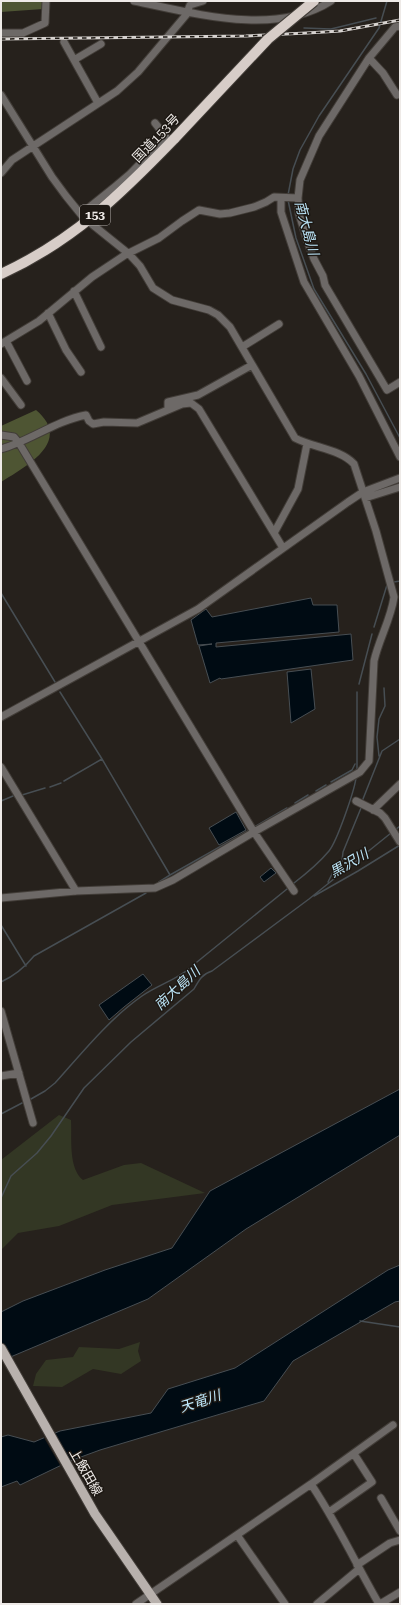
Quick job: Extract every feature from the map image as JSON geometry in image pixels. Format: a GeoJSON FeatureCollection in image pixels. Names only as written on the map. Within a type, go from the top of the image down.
{"type":"FeatureCollection","features":[{"type":"Feature","properties":{"kind":"highway","name":"国道153号"},"geometry":{"type":"LineString","coordinates":[[1,274],[40,254],[120,188],[175,138],[268,39],[314,1]]}},
{"type":"Feature","properties":{"kind":"main road","name":"上飯田線"},"geometry":{"type":"LineString","coordinates":[[1,1348],[95,1514],[157,1604]]}},
{"type":"Feature","properties":{"kind":"street"},"geometry":{"type":"LineString","coordinates":[[1,33],[23,33],[45,23],[46,1]]}},
{"type":"Feature","properties":{"kind":"street"},"geometry":{"type":"LineString","coordinates":[[134,1],[226,18],[278,19],[306,14],[330,1]]}},
{"type":"Feature","properties":{"kind":"street"},"geometry":{"type":"LineString","coordinates":[[1,173],[12,160],[117,91],[134,76],[186,16],[190,5],[203,1]]}},
{"type":"Feature","properties":{"kind":"street"},"geometry":{"type":"LineString","coordinates":[[400,26],[395,27],[369,58],[319,136],[300,180],[296,198],[307,240],[314,259],[321,272],[325,286],[387,390],[400,382]]}},
{"type":"Feature","properties":{"kind":"street"},"geometry":{"type":"LineString","coordinates":[[64,42],[98,103]]}},
{"type":"Feature","properties":{"kind":"street"},"geometry":{"type":"LineString","coordinates":[[74,60],[102,44]]}},
{"type":"Feature","properties":{"kind":"street"},"geometry":{"type":"LineString","coordinates":[[369,58],[382,73],[397,95]]}},
{"type":"Feature","properties":{"kind":"street"},"geometry":{"type":"LineString","coordinates":[[1,95],[52,177],[85,217],[129,254],[140,266],[153,288],[172,300],[209,310],[218,315],[230,327],[290,431],[296,438],[307,444],[349,458],[354,464],[376,531],[394,597],[393,608],[377,648],[374,661],[369,761],[360,772],[173,880],[155,888],[76,891],[1,898]]}},
{"type":"Feature","properties":{"kind":"street"},"geometry":{"type":"LineString","coordinates":[[120,188],[130,174],[166,137],[155,123]]}},
{"type":"Feature","properties":{"kind":"street"},"geometry":{"type":"LineString","coordinates":[[27,381],[4,342],[39,321],[92,277],[129,254],[159,238],[199,210],[220,214],[230,213],[254,207],[274,197],[296,198]]}},
{"type":"Feature","properties":{"kind":"street"},"geometry":{"type":"LineString","coordinates":[[283,198],[283,219],[304,282],[359,376],[400,457]]}},
{"type":"Feature","properties":{"kind":"street"},"geometry":{"type":"LineString","coordinates":[[74,291],[101,347]]}},
{"type":"Feature","properties":{"kind":"street"},"geometry":{"type":"LineString","coordinates":[[48,313],[66,350],[80,372]]}},
{"type":"Feature","properties":{"kind":"street"},"geometry":{"type":"LineString","coordinates":[[242,347],[279,324]]}},
{"type":"Feature","properties":{"kind":"street"},"geometry":{"type":"LineString","coordinates":[[168,409],[168,402],[198,395],[252,365]]}},
{"type":"Feature","properties":{"kind":"street"},"geometry":{"type":"LineString","coordinates":[[1,378],[21,405]]}},
{"type":"Feature","properties":{"kind":"street"},"geometry":{"type":"LineString","coordinates":[[1,449],[19,443],[64,421],[81,416],[86,415],[89,421],[93,424],[104,422],[132,424],[168,409],[187,403],[195,404],[283,548]]}},
{"type":"Feature","properties":{"kind":"street"},"geometry":{"type":"LineString","coordinates":[[1,435],[14,437],[19,443],[254,832],[294,891]]}},
{"type":"Feature","properties":{"kind":"street"},"geometry":{"type":"LineString","coordinates":[[274,533],[298,488],[307,444]]}},
{"type":"Feature","properties":{"kind":"street"},"geometry":{"type":"LineString","coordinates":[[1,717],[198,609],[348,502],[400,478]]}},
{"type":"Feature","properties":{"kind":"street"},"geometry":{"type":"LineString","coordinates":[[364,495],[400,487]]}},
{"type":"Feature","properties":{"kind":"street"},"geometry":{"type":"LineString","coordinates":[[1,767],[76,891]]}},
{"type":"Feature","properties":{"kind":"street"},"geometry":{"type":"LineString","coordinates":[[373,810],[400,784]]}},
{"type":"Feature","properties":{"kind":"street"},"geometry":{"type":"LineString","coordinates":[[356,801],[380,813],[396,836]]}},
{"type":"Feature","properties":{"kind":"street"},"geometry":{"type":"LineString","coordinates":[[1,1011],[33,1123]]}},
{"type":"Feature","properties":{"kind":"street"},"geometry":{"type":"LineString","coordinates":[[1,1076],[19,1073]]}},
{"type":"Feature","properties":{"kind":"street"},"geometry":{"type":"LineString","coordinates":[[136,1604],[312,1484],[393,1425]]}},
{"type":"Feature","properties":{"kind":"street"},"geometry":{"type":"LineString","coordinates":[[329,1512],[372,1482],[354,1454]]}},
{"type":"Feature","properties":{"kind":"street"},"geometry":{"type":"LineString","coordinates":[[312,1484],[380,1604],[400,1592]]}},
{"type":"Feature","properties":{"kind":"street"},"geometry":{"type":"LineString","coordinates":[[381,1498],[400,1531]]}},
{"type":"Feature","properties":{"kind":"street"},"geometry":{"type":"LineString","coordinates":[[237,1535],[285,1604]]}},
{"type":"Feature","properties":{"kind":"street"},"geometry":{"type":"LineString","coordinates":[[317,1604],[358,1567],[390,1543],[400,1540]]}},
{"type":"Feature","properties":{"kind":"green space"},"geometry":{"type":"Polygon","coordinates":[[[1,1],[43,1],[43,9],[1,12],[1,1]]]}},
{"type":"Feature","properties":{"kind":"green space"},"geometry":{"type":"Polygon","coordinates":[[[36,410],[46,421],[50,432],[48,442],[42,452],[33,460],[1,482],[1,426],[36,410]]]}},
{"type":"Feature","properties":{"kind":"green space"},"geometry":{"type":"Polygon","coordinates":[[[59,1115],[71,1120],[73,1160],[78,1175],[83,1180],[124,1165],[141,1163],[205,1193],[112,1205],[59,1226],[18,1233],[1,1250],[1,1160],[59,1115]]]}},
{"type":"Feature","properties":{"kind":"green space"},"geometry":{"type":"Polygon","coordinates":[[[140,1342],[138,1351],[141,1361],[121,1374],[93,1369],[62,1387],[33,1386],[36,1374],[46,1360],[73,1357],[79,1347],[119,1349],[140,1342]]]}},
{"type":"Feature","properties":{"kind":"water"},"geometry":{"type":"Polygon","coordinates":[[[311,598],[313,605],[337,605],[339,632],[216,643],[216,647],[351,634],[353,660],[220,678],[210,683],[199,646],[212,644],[198,645],[191,620],[206,609],[212,617],[311,598]]]}},
{"type":"Feature","properties":{"kind":"water"},"geometry":{"type":"Polygon","coordinates":[[[311,669],[315,709],[291,723],[287,672],[311,669]]]}},
{"type":"Feature","properties":{"kind":"water"},"geometry":{"type":"Polygon","coordinates":[[[236,812],[246,830],[219,845],[209,828],[236,812]]]}},
{"type":"Feature","properties":{"kind":"water"},"geometry":{"type":"Polygon","coordinates":[[[271,868],[276,873],[264,882],[260,877],[271,868]]]}},
{"type":"Feature","properties":{"kind":"water"},"geometry":{"type":"Polygon","coordinates":[[[143,974],[152,985],[109,1020],[99,1005],[143,974]]]}},
{"type":"Feature","properties":{"kind":"water"},"geometry":{"type":"Polygon","coordinates":[[[400,1089],[400,1135],[246,1229],[148,1299],[1,1361],[1,1312],[23,1301],[105,1270],[172,1248],[210,1191],[400,1089]]]}},
{"type":"Feature","properties":{"kind":"water","name":"天竜川"},"geometry":{"type":"Polygon","coordinates":[[[400,1265],[400,1301],[395,1302],[293,1361],[264,1401],[100,1450],[70,1461],[20,1485],[17,1481],[1,1487],[1,1437],[8,1435],[34,1442],[60,1431],[151,1413],[168,1389],[235,1368],[388,1270],[400,1265]]]}},
{"type":"Feature","properties":{"kind":"pier"},"geometry":{"type":"Polygon","coordinates":[[[52,1433],[69,1463],[61,1467],[43,1436],[52,1433]]]}},
{"type":"Feature","properties":{"kind":"waterway","name":"南大島川"},"geometry":{"type":"LineString","coordinates":[[288,195],[293,169],[300,150],[319,116],[379,28],[387,1]]}},
{"type":"Feature","properties":{"kind":"waterway"},"geometry":{"type":"LineString","coordinates":[[304,28],[331,29],[376,18]]}},
{"type":"Feature","properties":{"kind":"waterway","name":"南大島川"},"geometry":{"type":"LineString","coordinates":[[288,200],[296,238],[314,289],[366,374],[400,438]]}},
{"type":"Feature","properties":{"kind":"waterway"},"geometry":{"type":"LineString","coordinates":[[394,582],[400,581]]}},
{"type":"Feature","properties":{"kind":"waterway"},"geometry":{"type":"LineString","coordinates":[[374,627],[387,585]]}},
{"type":"Feature","properties":{"kind":"waterway"},"geometry":{"type":"LineString","coordinates":[[1,593],[55,682]]}},
{"type":"Feature","properties":{"kind":"waterway"},"geometry":{"type":"LineString","coordinates":[[359,684],[372,634]]}},
{"type":"Feature","properties":{"kind":"waterway"},"geometry":{"type":"LineString","coordinates":[[379,756],[377,737],[379,719],[385,706],[384,688]]}},
{"type":"Feature","properties":{"kind":"waterway"},"geometry":{"type":"LineString","coordinates":[[60,692],[102,759],[170,875],[159,882]]}},
{"type":"Feature","properties":{"kind":"waterway"},"geometry":{"type":"LineString","coordinates":[[357,692],[357,770]]}},
{"type":"Feature","properties":{"kind":"waterway"},"geometry":{"type":"LineString","coordinates":[[363,799],[382,751],[400,739]]}},
{"type":"Feature","properties":{"kind":"waterway"},"geometry":{"type":"LineString","coordinates":[[64,781],[102,759]]}},
{"type":"Feature","properties":{"kind":"waterway"},"geometry":{"type":"LineString","coordinates":[[331,782],[352,770],[355,764]]}},
{"type":"Feature","properties":{"kind":"waterway"},"geometry":{"type":"LineString","coordinates":[[294,883],[317,864],[332,846],[345,816],[356,778]]}},
{"type":"Feature","properties":{"kind":"waterway"},"geometry":{"type":"LineString","coordinates":[[50,787],[61,783]]}},
{"type":"Feature","properties":{"kind":"waterway"},"geometry":{"type":"LineString","coordinates":[[316,791],[326,785]]}},
{"type":"Feature","properties":{"kind":"waterway"},"geometry":{"type":"LineString","coordinates":[[22,795],[45,788]]}},
{"type":"Feature","properties":{"kind":"waterway"},"geometry":{"type":"LineString","coordinates":[[295,803],[308,795]]}},
{"type":"Feature","properties":{"kind":"waterway"},"geometry":{"type":"LineString","coordinates":[[1,801],[13,796]]}},
{"type":"Feature","properties":{"kind":"waterway"},"geometry":{"type":"LineString","coordinates":[[254,827],[287,808]]}},
{"type":"Feature","properties":{"kind":"waterway"},"geometry":{"type":"LineString","coordinates":[[328,882],[342,861],[343,852],[361,808]]}},
{"type":"Feature","properties":{"kind":"waterway","name":"南大島川"},"geometry":{"type":"LineString","coordinates":[[395,830],[400,826]]}},
{"type":"Feature","properties":{"kind":"waterway"},"geometry":{"type":"LineString","coordinates":[[170,875],[248,831]]}},
{"type":"Feature","properties":{"kind":"waterway","name":"南大島川"},"geometry":{"type":"LineString","coordinates":[[1,1198],[11,1176],[37,1153],[51,1136],[84,1088],[131,1042],[194,989],[203,976],[212,971],[309,899],[391,833]]}},
{"type":"Feature","properties":{"kind":"waterway","name":"黒沢川"},"geometry":{"type":"LineString","coordinates":[[314,896],[400,845]]}},
{"type":"Feature","properties":{"kind":"waterway"},"geometry":{"type":"LineString","coordinates":[[197,962],[287,889]]}},
{"type":"Feature","properties":{"kind":"waterway"},"geometry":{"type":"LineString","coordinates":[[1,982],[19,971],[34,956],[146,893]]}},
{"type":"Feature","properties":{"kind":"waterway"},"geometry":{"type":"LineString","coordinates":[[1,925],[26,966]]}},
{"type":"Feature","properties":{"kind":"waterway"},"geometry":{"type":"LineString","coordinates":[[31,1099],[55,1083],[96,1037],[130,1005],[148,992],[179,976],[190,968]]}},
{"type":"Feature","properties":{"kind":"waterway"},"geometry":{"type":"LineString","coordinates":[[1,1114],[22,1103]]}},
{"type":"Feature","properties":{"kind":"waterway"},"geometry":{"type":"LineString","coordinates":[[360,1321],[400,1327]]}},
{"type":"Feature","properties":{"kind":"railway"},"geometry":{"type":"LineString","coordinates":[[1,39],[246,36],[340,31],[400,20]]}}]}
